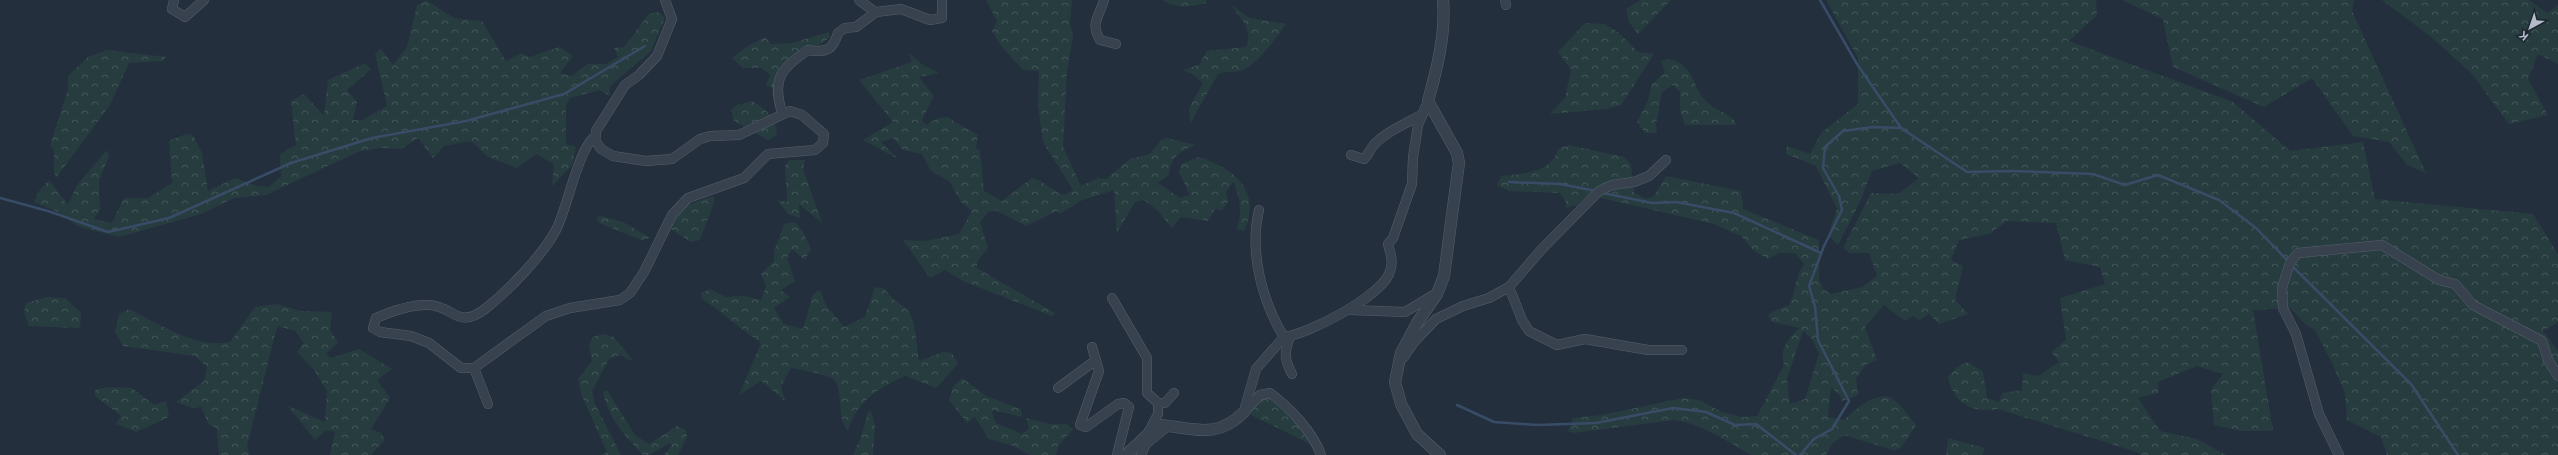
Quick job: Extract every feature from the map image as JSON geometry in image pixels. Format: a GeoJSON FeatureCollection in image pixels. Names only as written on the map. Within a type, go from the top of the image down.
{"type":"FeatureCollection","features":[{"type":"Feature","properties":{"kind":"street"},"geometry":{"type":"LineString","coordinates":[[174,0],[172,9],[185,17],[204,0]]}},
{"type":"Feature","properties":{"kind":"street"},"geometry":{"type":"LineString","coordinates":[[596,136],[589,140],[582,153],[575,178],[556,230],[536,259],[485,309],[470,318],[456,317],[443,308],[430,305],[415,306],[376,318],[373,328],[380,332],[410,336],[429,343],[461,368],[474,368],[546,316],[570,308],[620,300],[630,293],[644,272],[672,215],[688,198],[744,178],[768,154],[814,150],[822,143],[824,134],[802,115],[790,111],[782,113],[739,134],[700,139],[672,159],[646,161],[613,156],[602,149],[595,140],[596,136],[596,131],[625,85],[644,71],[657,56],[672,19],[665,0]]}},
{"type":"Feature","properties":{"kind":"street"},"geometry":{"type":"LineString","coordinates":[[859,0],[875,12]]}},
{"type":"Feature","properties":{"kind":"street"},"geometry":{"type":"LineString","coordinates":[[782,113],[776,89],[778,79],[788,64],[808,50],[820,52],[829,50],[835,44],[838,33],[845,28],[856,27],[875,12],[902,10],[930,20],[942,18],[942,0]]}},
{"type":"Feature","properties":{"kind":"street"},"geometry":{"type":"LineString","coordinates":[[1104,0],[1095,22],[1096,31],[1100,40],[1116,44]]}},
{"type":"Feature","properties":{"kind":"street"},"geometry":{"type":"LineString","coordinates":[[1244,412],[1256,369],[1287,337],[1350,310],[1370,296],[1389,275],[1393,262],[1388,244],[1393,238],[1412,184],[1413,157],[1418,124],[1428,101],[1437,68],[1444,12],[1443,0]]}},
{"type":"Feature","properties":{"kind":"street"},"geometry":{"type":"LineString","coordinates":[[1428,101],[1457,153],[1459,163],[1444,276],[1438,292],[1417,323],[1401,353],[1395,382],[1401,404],[1417,434],[1440,455]]}},
{"type":"Feature","properties":{"kind":"street"},"geometry":{"type":"LineString","coordinates":[[1351,155],[1364,159],[1369,156],[1372,146],[1395,130],[1423,114]]}},
{"type":"Feature","properties":{"kind":"street"},"geometry":{"type":"LineString","coordinates":[[1398,364],[1414,342],[1436,319],[1463,306],[1489,298],[1509,287],[1542,250],[1599,191],[1612,185],[1634,182],[1649,176],[1666,160]]}},
{"type":"Feature","properties":{"kind":"street"},"geometry":{"type":"LineString","coordinates":[[1259,210],[1254,230],[1260,276],[1273,320],[1287,337]]}},
{"type":"Feature","properties":{"kind":"street"},"geometry":{"type":"LineString","coordinates":[[2339,455],[2319,414],[2296,334],[2283,308],[2282,288],[2290,263],[2298,253],[2382,245],[2439,280],[2455,284],[2473,305],[2542,341],[2548,360],[2558,376]]}},
{"type":"Feature","properties":{"kind":"street"},"geometry":{"type":"LineString","coordinates":[[1509,287],[1522,320],[1529,331],[1557,345],[1585,339],[1648,350],[1682,350]]}},
{"type":"Feature","properties":{"kind":"street"},"geometry":{"type":"LineString","coordinates":[[1350,310],[1405,312],[1438,292]]}},
{"type":"Feature","properties":{"kind":"street"},"geometry":{"type":"LineString","coordinates":[[1112,298],[1147,358],[1147,393],[1158,403],[1165,403],[1174,393]]}},
{"type":"Feature","properties":{"kind":"street"},"geometry":{"type":"LineString","coordinates":[[1287,337],[1284,350],[1285,360],[1292,374]]}},
{"type":"Feature","properties":{"kind":"street"},"geometry":{"type":"LineString","coordinates":[[1092,347],[1099,371],[1080,425],[1086,427],[1118,404],[1124,403],[1129,407],[1117,455]]}},
{"type":"Feature","properties":{"kind":"street"},"geometry":{"type":"LineString","coordinates":[[1058,388],[1096,360]]}},
{"type":"Feature","properties":{"kind":"street"},"geometry":{"type":"LineString","coordinates":[[474,368],[488,404]]}},
{"type":"Feature","properties":{"kind":"street"},"geometry":{"type":"LineString","coordinates":[[1126,455],[1149,431],[1158,425],[1204,431],[1220,429],[1233,423],[1260,395],[1270,393],[1283,403],[1307,432],[1321,455]]}},
{"type":"Feature","properties":{"kind":"street"},"geometry":{"type":"LineString","coordinates":[[1149,431],[1158,414],[1158,403]]}},
{"type":"Feature","properties":{"kind":"street"},"geometry":{"type":"LineString","coordinates":[[1141,455],[1146,444],[1168,426]]}},
{"type":"Feature","properties":{"kind":"green space"},"geometry":{"type":"Polygon","coordinates":[[[426,0],[454,18],[482,21],[506,61],[521,53],[530,57],[559,47],[573,56],[560,73],[571,76],[588,64],[606,64],[618,57],[614,48],[624,47],[649,14],[659,12],[665,18],[651,51],[610,86],[610,96],[600,90],[570,98],[566,105],[566,144],[576,147],[572,165],[552,186],[554,164],[536,154],[517,168],[488,157],[471,141],[444,146],[433,158],[418,138],[401,149],[382,148],[360,151],[266,195],[234,198],[201,214],[119,237],[77,226],[60,213],[34,202],[39,191],[49,180],[68,205],[77,185],[107,150],[109,156],[99,181],[100,209],[94,219],[112,223],[124,198],[148,198],[172,183],[169,141],[186,134],[193,135],[202,153],[208,191],[235,178],[257,186],[269,187],[281,176],[280,154],[296,145],[291,101],[304,94],[324,116],[328,80],[365,63],[371,69],[347,90],[357,102],[353,120],[362,120],[387,106],[375,54],[381,49],[393,65],[407,47],[417,5],[426,0]]]}},
{"type":"Feature","properties":{"kind":"green space"},"geometry":{"type":"Polygon","coordinates":[[[986,0],[1072,0],[1070,23],[1073,36],[1067,70],[1063,147],[1081,186],[1098,178],[1106,179],[1130,159],[1150,154],[1161,140],[1167,138],[1196,145],[1185,150],[1174,159],[1169,175],[1158,183],[1180,198],[1190,195],[1179,172],[1181,164],[1199,157],[1224,168],[1234,175],[1242,184],[1247,194],[1250,205],[1249,217],[1244,231],[1237,229],[1240,217],[1240,205],[1238,194],[1233,182],[1226,192],[1228,202],[1222,210],[1215,209],[1208,221],[1181,217],[1172,228],[1157,210],[1144,200],[1135,202],[1117,233],[1114,190],[1080,201],[1060,214],[1057,211],[1026,226],[995,210],[988,212],[980,222],[988,248],[977,262],[977,268],[1055,313],[1052,316],[963,281],[945,270],[930,278],[903,240],[925,241],[959,234],[972,211],[961,202],[950,182],[931,171],[922,154],[903,150],[893,138],[881,142],[898,159],[863,140],[893,122],[859,80],[912,62],[909,53],[923,65],[939,73],[919,77],[934,96],[922,120],[926,125],[938,118],[947,117],[978,135],[976,148],[980,151],[984,191],[1002,201],[1032,178],[1037,179],[1060,194],[1065,195],[1073,190],[1043,142],[1038,106],[1039,71],[1023,70],[1001,46],[992,31],[997,21],[986,0]]]}},
{"type":"Feature","properties":{"kind":"green space"},"geometry":{"type":"Polygon","coordinates":[[[1162,0],[1206,0],[1206,3],[1178,6],[1162,0]]]}},
{"type":"Feature","properties":{"kind":"green space"},"geometry":{"type":"Polygon","coordinates":[[[1641,0],[1671,0],[1638,34],[1629,22],[1626,9],[1641,0]]]}},
{"type":"Feature","properties":{"kind":"green space"},"geometry":{"type":"Polygon","coordinates":[[[1826,0],[2096,0],[2097,15],[2069,41],[2233,102],[2290,151],[2363,142],[2375,199],[2533,214],[2558,254],[2558,322],[2543,331],[2558,351],[2558,455],[2387,455],[2381,437],[2347,420],[2345,393],[2332,363],[2315,330],[2306,325],[2290,308],[2253,310],[2273,431],[2241,431],[2214,425],[2211,390],[2223,374],[2197,366],[2158,382],[2158,393],[2138,398],[2160,431],[2197,439],[2226,455],[2140,455],[2140,453],[1998,409],[1980,410],[1973,408],[1959,400],[1954,394],[1948,377],[1957,367],[1968,362],[1983,372],[1987,398],[1999,402],[2002,393],[2022,390],[2023,373],[2038,376],[2059,362],[2051,352],[2066,340],[2060,298],[2105,284],[2100,267],[2065,260],[2056,223],[2007,221],[1989,234],[1959,240],[1951,260],[1963,266],[1955,300],[1968,314],[1939,324],[1929,314],[1920,320],[1913,316],[1905,321],[1884,305],[1865,327],[1877,360],[1866,365],[1856,378],[1858,395],[1842,401],[1838,393],[1831,388],[1828,417],[1844,420],[1866,402],[1880,397],[1887,397],[1896,401],[1916,425],[1901,448],[1893,450],[1844,435],[1832,444],[1826,455],[1752,455],[1705,429],[1674,420],[1574,433],[1568,431],[1573,418],[1602,415],[1683,398],[1699,400],[1722,412],[1742,417],[1757,416],[1784,365],[1784,349],[1791,336],[1799,328],[1773,322],[1768,316],[1772,312],[1789,305],[1799,274],[1804,264],[1795,253],[1779,253],[1768,259],[1753,250],[1741,236],[1714,224],[1588,195],[1577,205],[1566,208],[1566,202],[1560,193],[1509,191],[1497,185],[1501,176],[1527,173],[1543,168],[1554,157],[1558,149],[1569,145],[1624,157],[1631,165],[1634,193],[1647,199],[1654,196],[1666,176],[1741,191],[1743,209],[1819,240],[1819,279],[1823,289],[1831,294],[1862,287],[1877,276],[1869,253],[1849,253],[1843,248],[1871,193],[1898,194],[1919,178],[1900,163],[1872,171],[1860,202],[1838,245],[1828,235],[1837,209],[1816,166],[1786,154],[1787,146],[1810,154],[1821,133],[1858,104],[1858,58],[1826,0]],[[1803,331],[1787,379],[1790,404],[1805,399],[1819,354],[1812,339],[1803,331]]]}},
{"type":"Feature","properties":{"kind":"green space"},"geometry":{"type":"Polygon","coordinates":[[[2122,0],[2354,0],[2352,11],[2426,173],[2407,165],[2389,142],[2353,136],[2312,78],[2264,107],[2173,67],[2163,19],[2122,0]]]}},
{"type":"Feature","properties":{"kind":"green space"},"geometry":{"type":"Polygon","coordinates":[[[2382,0],[2529,0],[2547,13],[2558,5],[2558,64],[2538,54],[2528,79],[2548,115],[2509,124],[2472,74],[2431,37],[2382,0]]]}},
{"type":"Feature","properties":{"kind":"green space"},"geometry":{"type":"Polygon","coordinates":[[[1231,5],[1250,18],[1286,24],[1267,50],[1255,62],[1240,71],[1218,74],[1190,124],[1189,108],[1203,83],[1192,74],[1183,70],[1199,65],[1207,51],[1246,47],[1248,35],[1245,24],[1231,5]]]}},
{"type":"Feature","properties":{"kind":"green space"},"geometry":{"type":"Polygon","coordinates":[[[1585,23],[1605,24],[1619,33],[1638,52],[1654,54],[1621,105],[1607,109],[1550,114],[1565,98],[1571,70],[1558,52],[1585,23]]]}},
{"type":"Feature","properties":{"kind":"green space"},"geometry":{"type":"Polygon","coordinates":[[[829,32],[830,37],[776,79],[773,88],[766,85],[770,75],[761,68],[743,68],[732,58],[746,47],[765,37],[771,44],[792,43],[829,32]]]}},
{"type":"Feature","properties":{"kind":"green space"},"geometry":{"type":"Polygon","coordinates":[[[107,50],[166,57],[163,61],[129,63],[110,105],[56,178],[54,172],[54,150],[50,146],[68,89],[68,76],[88,57],[107,50]]]}},
{"type":"Feature","properties":{"kind":"green space"},"geometry":{"type":"Polygon","coordinates":[[[1669,59],[1684,66],[1708,103],[1731,117],[1737,125],[1685,125],[1680,111],[1680,92],[1673,85],[1662,92],[1656,124],[1657,133],[1645,133],[1637,122],[1648,101],[1652,84],[1665,72],[1661,61],[1669,59]]]}},
{"type":"Feature","properties":{"kind":"green space"},"geometry":{"type":"Polygon","coordinates":[[[752,101],[762,107],[772,119],[775,124],[777,135],[768,140],[734,121],[731,110],[737,105],[752,101]]]}},
{"type":"Feature","properties":{"kind":"green space"},"geometry":{"type":"Polygon","coordinates":[[[789,160],[805,160],[803,169],[822,223],[799,204],[800,218],[788,214],[777,200],[787,202],[785,166],[789,160]]]}},
{"type":"Feature","properties":{"kind":"green space"},"geometry":{"type":"Polygon","coordinates":[[[713,196],[715,200],[700,240],[691,242],[669,228],[671,221],[680,211],[693,203],[713,196]]]}},
{"type":"Feature","properties":{"kind":"green space"},"geometry":{"type":"Polygon","coordinates":[[[601,216],[623,222],[651,238],[641,240],[599,223],[596,218],[601,216]]]}},
{"type":"Feature","properties":{"kind":"green space"},"geometry":{"type":"Polygon","coordinates":[[[795,222],[803,232],[811,249],[805,260],[792,249],[787,258],[795,281],[781,290],[790,297],[774,308],[784,324],[803,329],[813,294],[820,290],[826,305],[844,327],[865,317],[875,287],[885,289],[891,297],[909,312],[915,329],[919,361],[943,352],[952,353],[958,364],[936,388],[905,376],[869,397],[856,412],[848,431],[842,419],[836,383],[833,379],[824,375],[791,368],[781,386],[785,401],[761,381],[739,395],[761,343],[701,298],[702,293],[710,289],[726,297],[744,296],[761,300],[766,286],[761,274],[774,261],[774,251],[784,224],[795,222]]]}},
{"type":"Feature","properties":{"kind":"green space"},"geometry":{"type":"Polygon","coordinates":[[[47,297],[65,298],[81,313],[80,328],[29,326],[24,312],[26,303],[47,297]]]}},
{"type":"Feature","properties":{"kind":"green space"},"geometry":{"type":"Polygon","coordinates":[[[278,304],[300,311],[332,312],[330,330],[338,342],[326,354],[331,358],[359,349],[392,369],[377,380],[390,398],[371,429],[381,433],[385,440],[371,455],[330,455],[335,432],[326,430],[315,440],[288,406],[325,422],[327,391],[314,370],[297,352],[304,343],[295,331],[278,326],[276,331],[247,446],[250,455],[219,455],[217,428],[209,425],[201,407],[192,408],[176,402],[204,381],[207,367],[195,356],[123,346],[115,332],[119,314],[129,309],[165,328],[191,339],[217,343],[230,342],[255,307],[278,304]]]}},
{"type":"Feature","properties":{"kind":"green space"},"geometry":{"type":"Polygon","coordinates":[[[603,334],[614,337],[634,362],[620,355],[609,359],[592,391],[595,404],[621,455],[602,455],[607,452],[581,394],[578,379],[592,361],[589,345],[593,337],[603,334]]]}},
{"type":"Feature","properties":{"kind":"green space"},"geometry":{"type":"Polygon","coordinates":[[[962,378],[986,396],[1021,409],[1022,417],[991,410],[996,423],[1022,434],[1029,429],[1026,418],[1050,424],[1067,424],[1073,429],[1058,446],[1056,455],[1030,455],[1013,446],[989,439],[975,417],[967,423],[949,400],[953,387],[962,378]]]}},
{"type":"Feature","properties":{"kind":"green space"},"geometry":{"type":"Polygon","coordinates":[[[107,387],[132,388],[154,405],[166,401],[169,417],[136,432],[116,424],[121,416],[95,396],[95,390],[107,387]]]}},
{"type":"Feature","properties":{"kind":"green space"},"geometry":{"type":"Polygon","coordinates":[[[607,390],[635,435],[649,444],[677,426],[686,430],[687,437],[678,455],[664,455],[671,446],[670,443],[649,455],[643,455],[624,434],[613,418],[605,401],[603,392],[607,390]]]}},
{"type":"Feature","properties":{"kind":"green space"},"geometry":{"type":"Polygon","coordinates":[[[1270,397],[1285,410],[1312,445],[1249,414],[1263,398],[1270,397]]]}},
{"type":"Feature","properties":{"kind":"green space"},"geometry":{"type":"Polygon","coordinates":[[[871,411],[875,426],[873,455],[853,455],[861,437],[868,412],[871,411]]]}},
{"type":"Feature","properties":{"kind":"green space"},"geometry":{"type":"Polygon","coordinates":[[[1948,438],[1985,448],[1982,455],[1946,455],[1948,438]]]}},
{"type":"Feature","properties":{"kind":"waterway"},"geometry":{"type":"LineString","coordinates":[[1820,0],[1857,64],[1901,128],[1967,172],[2012,171],[2093,174],[2125,185],[2158,175],[2219,200],[2256,228],[2288,261]]}},
{"type":"Feature","properties":{"kind":"waterway"},"geometry":{"type":"LineString","coordinates":[[0,198],[48,211],[108,232],[169,218],[291,163],[372,138],[466,121],[564,94],[645,46]]}},
{"type":"Feature","properties":{"kind":"waterway"},"geometry":{"type":"LineString","coordinates":[[1800,455],[1814,439],[1832,429],[1849,401],[1818,340],[1815,306],[1809,286],[1824,246],[1842,210],[1839,196],[1823,168],[1825,147],[1843,131],[1873,127],[1900,128]]}},
{"type":"Feature","properties":{"kind":"waterway"},"geometry":{"type":"LineString","coordinates":[[1509,182],[1560,184],[1596,191]]}},
{"type":"Feature","properties":{"kind":"waterway"},"geometry":{"type":"LineString","coordinates":[[1603,193],[1652,203],[1676,202],[1734,213],[1821,253]]}},
{"type":"Feature","properties":{"kind":"waterway"},"geometry":{"type":"LineString","coordinates":[[2291,265],[2411,384],[2458,455]]}},
{"type":"Feature","properties":{"kind":"waterway"},"geometry":{"type":"LineString","coordinates":[[1457,405],[1494,422],[1537,425],[1596,423],[1673,408],[1706,412],[1735,425],[1756,424],[1796,455]]}}]}
